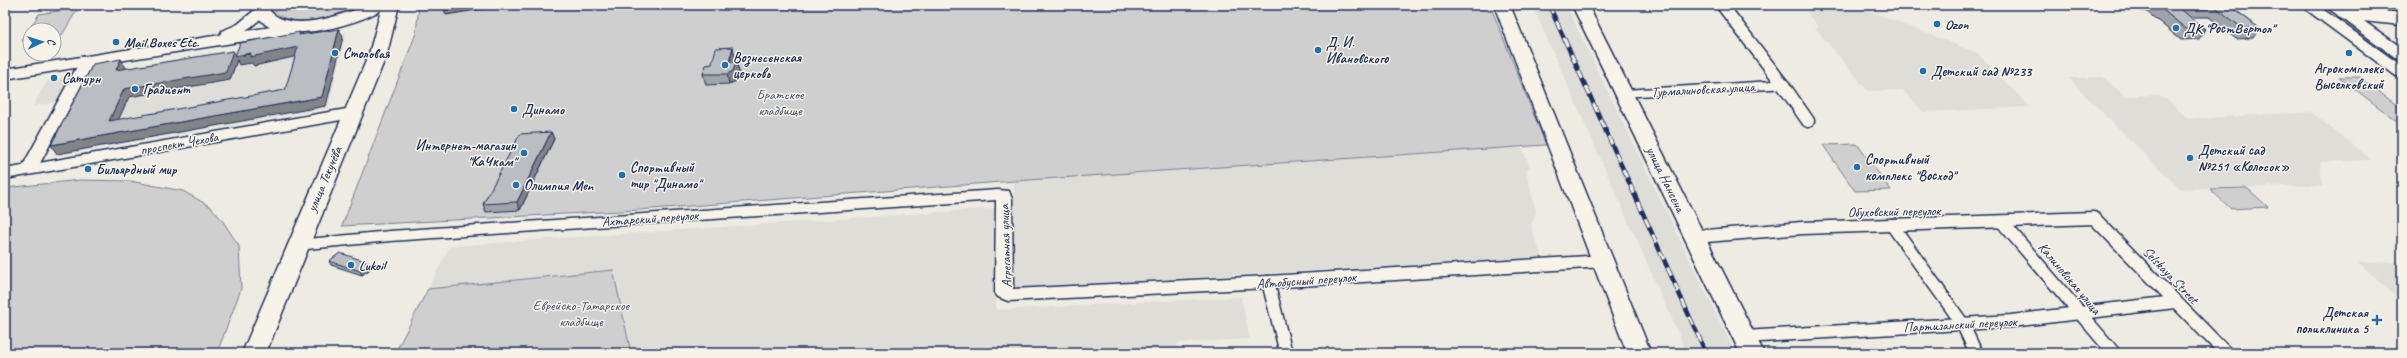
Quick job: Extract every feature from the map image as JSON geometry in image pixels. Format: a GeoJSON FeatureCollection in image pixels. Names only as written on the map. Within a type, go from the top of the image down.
{"type":"FeatureCollection","features":[{"type":"Feature","properties":{"kind":"main road"},"geometry":{"type":"LineString","coordinates":[[5,74],[302,26],[355,16],[378,5]]}},
{"type":"Feature","properties":{"kind":"main road","name":"улица Текучёва"},"geometry":{"type":"LineString","coordinates":[[254,353],[297,245],[378,54],[391,5]]}},
{"type":"Feature","properties":{"kind":"main road"},"geometry":{"type":"LineString","coordinates":[[1502,5],[1639,353]]}},
{"type":"Feature","properties":{"kind":"main road","name":"улица Нансена"},"geometry":{"type":"LineString","coordinates":[[1580,5],[1749,345]]}},
{"type":"Feature","properties":{"kind":"main road"},"geometry":{"type":"LineString","coordinates":[[198,44],[233,32],[263,8],[268,19],[277,23],[302,26]]}},
{"type":"Feature","properties":{"kind":"main road"},"geometry":{"type":"LineString","coordinates":[[2312,8],[2337,9],[2402,55]]}},
{"type":"Feature","properties":{"kind":"main road"},"geometry":{"type":"LineString","coordinates":[[2312,8],[2402,74]]}},
{"type":"Feature","properties":{"kind":"main road","name":"проспект Чехова"},"geometry":{"type":"LineString","coordinates":[[5,174],[352,113]]}},
{"type":"Feature","properties":{"kind":"street","name":"Турмалиновская улица"},"geometry":{"type":"LineString","coordinates":[[1722,5],[1783,85],[1808,121]]}},
{"type":"Feature","properties":{"kind":"street"},"geometry":{"type":"LineString","coordinates":[[2337,9],[2402,19]]}},
{"type":"Feature","properties":{"kind":"street"},"geometry":{"type":"LineString","coordinates":[[30,169],[87,61]]}},
{"type":"Feature","properties":{"kind":"street","name":"Турмалиновская улица"},"geometry":{"type":"LineString","coordinates":[[1624,94],[1783,85]]}},
{"type":"Feature","properties":{"kind":"street","name":"Ахтарский переулок"},"geometry":{"type":"LineString","coordinates":[[297,245],[390,236],[1003,196]]}},
{"type":"Feature","properties":{"kind":"street","name":"Агрегатная улица"},"geometry":{"type":"LineString","coordinates":[[1003,196],[1004,293],[1008,296]]}},
{"type":"Feature","properties":{"kind":"street","name":"Обуховский переулок"},"geometry":{"type":"LineString","coordinates":[[1694,237],[1802,228],[2003,223],[2094,218]]}},
{"type":"Feature","properties":{"kind":"street","name":"Selskaya Street"},"geometry":{"type":"LineString","coordinates":[[2094,218],[2174,302],[2226,353]]}},
{"type":"Feature","properties":{"kind":"street","name":"Калиновская улица"},"geometry":{"type":"LineString","coordinates":[[2003,223],[2077,312],[2114,353]]}},
{"type":"Feature","properties":{"kind":"street"},"geometry":{"type":"LineString","coordinates":[[1892,225],[1962,323],[1976,353]]}},
{"type":"Feature","properties":{"kind":"street","name":"Автобусный переулок"},"geometry":{"type":"LineString","coordinates":[[1008,296],[1268,282],[1604,261]]}},
{"type":"Feature","properties":{"kind":"street"},"geometry":{"type":"LineString","coordinates":[[1268,282],[1286,353]]}},
{"type":"Feature","properties":{"kind":"street","name":"Партизанский переулок"},"geometry":{"type":"LineString","coordinates":[[1749,345],[1962,323],[2011,322],[2077,312],[2174,302]]}},
{"type":"Feature","properties":{"kind":"shaded area"},"geometry":{"type":"Polygon","coordinates":[[[1532,5],[1566,5],[1735,353],[1687,353],[1532,5]]]}},
{"type":"Feature","properties":{"kind":"shaded area","name":"Детский сад №233"},"geometry":{"type":"Polygon","coordinates":[[[1860,9],[1870,11],[1977,53],[2030,107],[1923,112],[1903,90],[1868,91],[1815,28],[1819,28],[1806,11],[1860,9]]]}},
{"type":"Feature","properties":{"kind":"shaded area"},"geometry":{"type":"Polygon","coordinates":[[[346,32],[328,108],[54,156],[96,72],[346,32]]]}},
{"type":"Feature","properties":{"kind":"shaded area"},"geometry":{"type":"Polygon","coordinates":[[[70,77],[56,102],[33,106],[47,81],[70,77]]]}},
{"type":"Feature","properties":{"kind":"shaded area"},"geometry":{"type":"Polygon","coordinates":[[[2103,77],[2125,96],[2158,95],[2168,100],[2188,119],[2311,112],[2372,160],[2320,162],[2322,185],[2180,189],[2068,78],[2103,77]]]}},
{"type":"Feature","properties":{"kind":"shaded area"},"geometry":{"type":"Polygon","coordinates":[[[1521,147],[1530,166],[1526,171],[1536,212],[1531,226],[1542,257],[1014,288],[1014,181],[1521,147]]]}},
{"type":"Feature","properties":{"kind":"shaded area"},"geometry":{"type":"Polygon","coordinates":[[[997,208],[996,310],[1241,297],[1250,339],[1177,343],[1179,353],[631,353],[613,270],[428,289],[450,246],[997,208]]]}},
{"type":"Feature","properties":{"kind":"shaded area"},"geometry":{"type":"Polygon","coordinates":[[[2402,262],[2402,302],[2358,263],[2402,262]]]}},
{"type":"Feature","properties":{"kind":"green space"},"geometry":{"type":"Polygon","coordinates":[[[276,5],[363,5],[344,13],[304,21],[282,17],[275,11],[276,5]]]}},
{"type":"Feature","properties":{"kind":"green space","name":"Братское кладбище"},"geometry":{"type":"Polygon","coordinates":[[[419,5],[1490,5],[1546,145],[1014,181],[639,210],[342,226],[416,33],[419,5]]]}},
{"type":"Feature","properties":{"kind":"green space"},"geometry":{"type":"Polygon","coordinates":[[[78,8],[62,35],[62,22],[34,22],[39,14],[78,8]]]}},
{"type":"Feature","properties":{"kind":"green space"},"geometry":{"type":"Polygon","coordinates":[[[2340,22],[2348,22],[2402,61],[2402,69],[2340,22]]]}},
{"type":"Feature","properties":{"kind":"green space"},"geometry":{"type":"Polygon","coordinates":[[[2339,77],[2359,77],[2402,109],[2402,122],[2398,122],[2339,77]]]}},
{"type":"Feature","properties":{"kind":"green space","name":"Спортивный комплекс \"Восход\""},"geometry":{"type":"Polygon","coordinates":[[[1857,144],[1891,190],[1855,191],[1823,145],[1857,144]]]}},
{"type":"Feature","properties":{"kind":"green space"},"geometry":{"type":"Polygon","coordinates":[[[80,180],[130,181],[183,191],[211,207],[222,220],[239,246],[241,289],[217,353],[5,353],[5,188],[80,180]]]}},
{"type":"Feature","properties":{"kind":"green space"},"geometry":{"type":"Polygon","coordinates":[[[2247,188],[2268,207],[2231,209],[2210,189],[2247,188]]]}},
{"type":"Feature","properties":{"kind":"green space","name":"Еврейско-Татарское кладбище"},"geometry":{"type":"Polygon","coordinates":[[[613,270],[631,353],[395,353],[428,289],[613,270]]]}},
{"type":"Feature","properties":{"kind":"building"},"geometry":{"type":"Polygon","coordinates":[[[2157,5],[2229,5],[2259,28],[2242,28],[2214,6],[2178,7],[2205,29],[2186,29],[2157,5]]]}},
{"type":"Feature","properties":{"kind":"building"},"geometry":{"type":"Polygon","coordinates":[[[339,29],[322,97],[51,145],[93,64],[121,59],[116,70],[233,51],[226,72],[124,89],[109,121],[285,90],[298,47],[250,57],[251,53],[235,56],[240,43],[300,32],[299,35],[339,29]]]}},
{"type":"Feature","properties":{"kind":"building"},"geometry":{"type":"Polygon","coordinates":[[[733,47],[729,62],[736,62],[733,71],[727,74],[703,74],[706,65],[712,64],[716,48],[733,47]]]}},
{"type":"Feature","properties":{"kind":"building","name":"Олимпия Men"},"geometry":{"type":"Polygon","coordinates":[[[551,132],[517,202],[483,204],[520,134],[551,132]]]}},
{"type":"Feature","properties":{"kind":"building"},"geometry":{"type":"Polygon","coordinates":[[[340,253],[371,263],[360,271],[329,261],[340,253]]]}},
{"type":"Feature","properties":{"kind":"railway"},"geometry":{"type":"LineString","coordinates":[[1549,5],[1706,353]]}},
{"type":"Feature","properties":{"kind":"place","name":"Ozon"},"geometry":{"type":"Point","coordinates":[1937,24]}},
{"type":"Feature","properties":{"kind":"place","name":"ДК \"РостВертол\""},"geometry":{"type":"Point","coordinates":[2176,28]}},
{"type":"Feature","properties":{"kind":"place","name":"Mail Boxes Etc."},"geometry":{"type":"Point","coordinates":[116,42]}},
{"type":"Feature","properties":{"kind":"place","name":"Д. И. Ивановского"},"geometry":{"type":"Point","coordinates":[1318,50]}},
{"type":"Feature","properties":{"kind":"place","name":"Столовая"},"geometry":{"type":"Point","coordinates":[335,53]}},
{"type":"Feature","properties":{"kind":"place","name":"Агрокомплекс Выселковский"},"geometry":{"type":"Point","coordinates":[2349,53]}},
{"type":"Feature","properties":{"kind":"place","name":"Вознесенская церковь"},"geometry":{"type":"Point","coordinates":[725,65]}},
{"type":"Feature","properties":{"kind":"place","name":"Детский сад №233"},"geometry":{"type":"Point","coordinates":[1923,71]}},
{"type":"Feature","properties":{"kind":"place","name":"Сатурн"},"geometry":{"type":"Point","coordinates":[54,78]}},
{"type":"Feature","properties":{"kind":"place","name":"Градиент"},"geometry":{"type":"Point","coordinates":[135,89]}},
{"type":"Feature","properties":{"kind":"place","name":"Динамо"},"geometry":{"type":"Point","coordinates":[514,109]}},
{"type":"Feature","properties":{"kind":"place","name":"Интернет-магазин \"КаЧкам\""},"geometry":{"type":"Point","coordinates":[524,153]}},
{"type":"Feature","properties":{"kind":"place","name":"Детский сад №251 «Колосок»"},"geometry":{"type":"Point","coordinates":[2190,158]}},
{"type":"Feature","properties":{"kind":"place","name":"Спортивный комплекс \"Восход\""},"geometry":{"type":"Point","coordinates":[1857,167]}},
{"type":"Feature","properties":{"kind":"place","name":"Бильярдный мир"},"geometry":{"type":"Point","coordinates":[88,169]}},
{"type":"Feature","properties":{"kind":"place","name":"Спортивный тир \"Динамо\""},"geometry":{"type":"Point","coordinates":[622,175]}},
{"type":"Feature","properties":{"kind":"place","name":"Олимпия Men"},"geometry":{"type":"Point","coordinates":[516,185]}},
{"type":"Feature","properties":{"kind":"place","name":"Lukoil"},"geometry":{"type":"Point","coordinates":[351,265]}},
{"type":"Feature","properties":{"kind":"place","name":"Детская поликлиника 5"},"geometry":{"type":"Point","coordinates":[2377,320]}}]}
